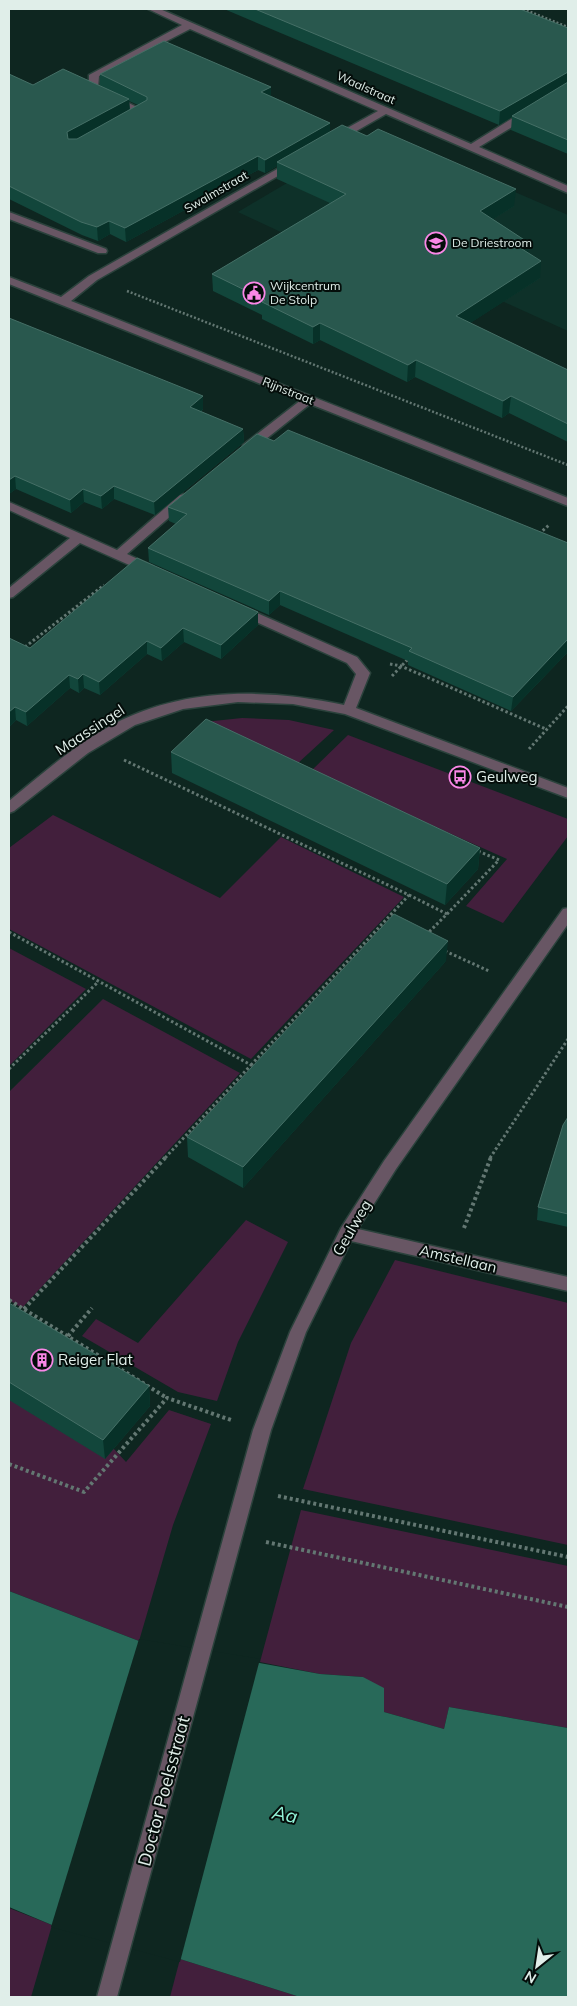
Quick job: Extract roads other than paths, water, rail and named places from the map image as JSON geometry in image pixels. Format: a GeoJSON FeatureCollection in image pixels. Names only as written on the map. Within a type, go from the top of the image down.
{"type":"FeatureCollection","features":[{"type":"Feature","properties":{"kind":"street","name":"Waalstraat"},"geometry":{"type":"LineString","coordinates":[[153,9],[568,190]]}},
{"type":"Feature","properties":{"kind":"street"},"geometry":{"type":"LineString","coordinates":[[125,121],[142,112],[93,89],[94,75],[190,25]]}},
{"type":"Feature","properties":{"kind":"street"},"geometry":{"type":"LineString","coordinates":[[471,148],[535,109]]}},
{"type":"Feature","properties":{"kind":"street"},"geometry":{"type":"LineString","coordinates":[[329,143],[386,110]]}},
{"type":"Feature","properties":{"kind":"street","name":"Swalmstraat"},"geometry":{"type":"LineString","coordinates":[[63,301],[93,278],[303,157]]}},
{"type":"Feature","properties":{"kind":"street"},"geometry":{"type":"LineString","coordinates":[[9,215],[102,251]]}},
{"type":"Feature","properties":{"kind":"street","name":"Rijnstraat"},"geometry":{"type":"LineString","coordinates":[[12,284],[63,301],[568,502]]}},
{"type":"Feature","properties":{"kind":"street"},"geometry":{"type":"LineString","coordinates":[[239,454],[308,399]]}},
{"type":"Feature","properties":{"kind":"street"},"geometry":{"type":"LineString","coordinates":[[118,555],[192,491]]}},
{"type":"Feature","properties":{"kind":"street"},"geometry":{"type":"LineString","coordinates":[[9,506],[160,574]]}},
{"type":"Feature","properties":{"kind":"street"},"geometry":{"type":"LineString","coordinates":[[9,594],[79,537]]}},
{"type":"Feature","properties":{"kind":"street"},"geometry":{"type":"LineString","coordinates":[[230,605],[352,660],[363,673],[353,712]]}},
{"type":"Feature","properties":{"kind":"street","name":"Maassingel"},"geometry":{"type":"LineString","coordinates":[[9,808],[92,744],[130,722],[170,708],[218,698],[266,697],[314,702],[353,712],[568,793]]}},
{"type":"Feature","properties":{"kind":"street","name":"Geulweg"},"geometry":{"type":"LineString","coordinates":[[220,1584],[262,1430],[298,1332],[347,1233],[390,1165],[519,985],[568,913]]}},
{"type":"Feature","properties":{"kind":"street","name":"Amstellaan"},"geometry":{"type":"LineString","coordinates":[[347,1233],[568,1284]]}},
{"type":"Feature","properties":{"kind":"street","name":"Doctor Poelsstraat"},"geometry":{"type":"LineString","coordinates":[[107,1997],[220,1584]]}},
{"type":"Feature","properties":{"kind":"water","name":"Aa"},"geometry":{"type":"Polygon","coordinates":[[[9,1591],[139,1641],[320,1674],[363,1677],[384,1688],[384,1712],[444,1729],[449,1707],[568,1728],[568,1997],[300,1997],[180,1959],[52,1925],[9,1907],[9,1591]]]}},
{"type":"Feature","properties":{"kind":"place","name":"De Driestroom"},"geometry":{"type":"Point","coordinates":[436,243]}},
{"type":"Feature","properties":{"kind":"place","name":"Wijkcentrum De Stolp"},"geometry":{"type":"Point","coordinates":[254,293]}},
{"type":"Feature","properties":{"kind":"place","name":"Geulweg"},"geometry":{"type":"Point","coordinates":[460,777]}},
{"type":"Feature","properties":{"kind":"place","name":"Reiger Flat"},"geometry":{"type":"Point","coordinates":[42,1360]}}]}
